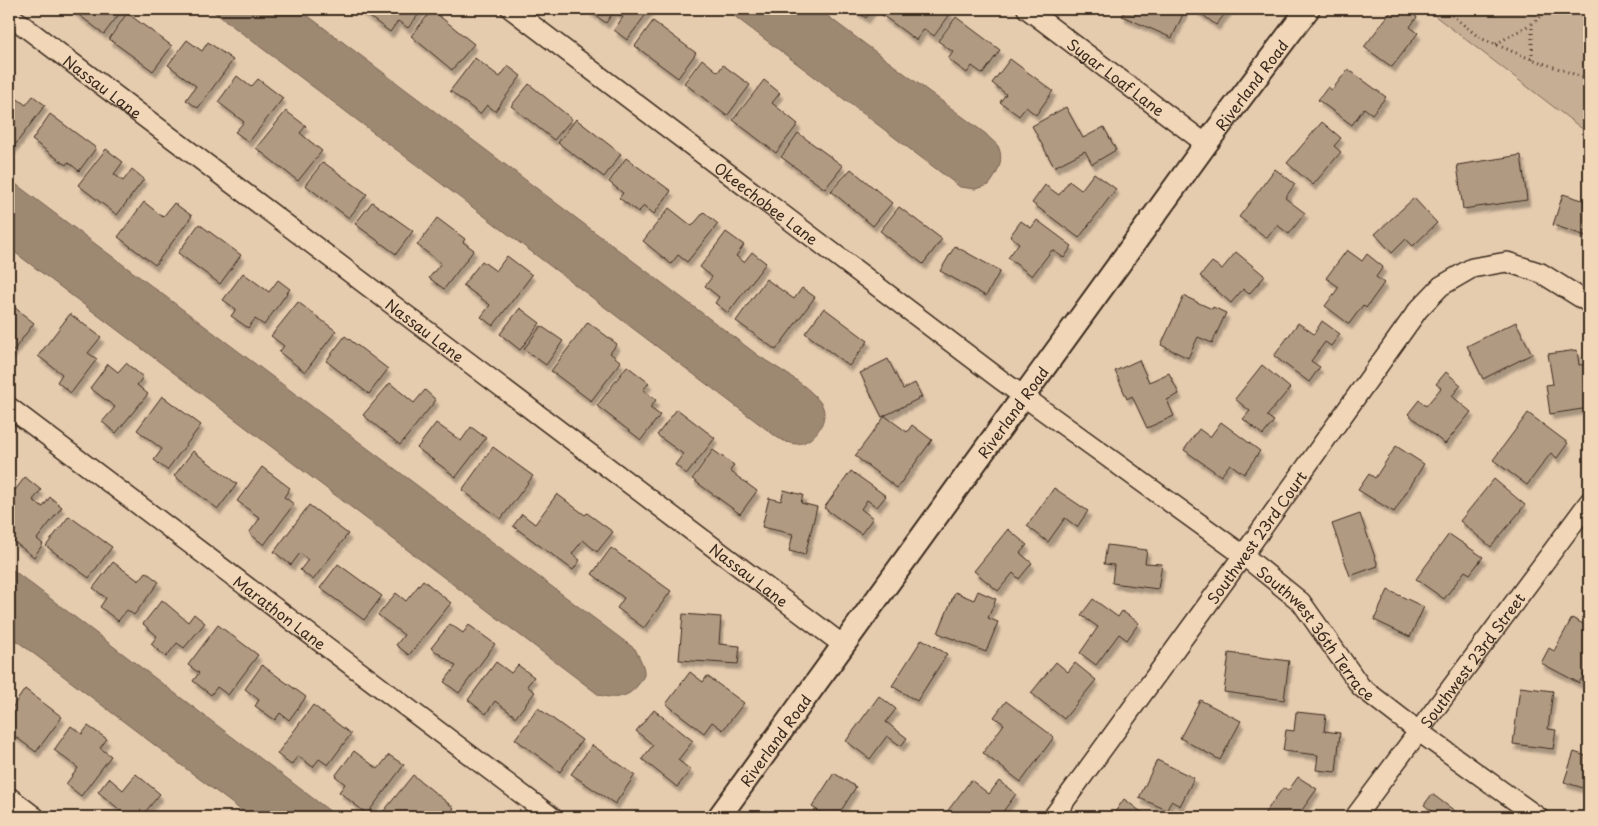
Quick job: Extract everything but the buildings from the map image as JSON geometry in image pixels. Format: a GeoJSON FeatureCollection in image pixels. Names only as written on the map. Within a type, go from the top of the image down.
{"type":"FeatureCollection","features":[{"type":"Feature","properties":{"kind":"street","name":"Okeechobee Lane"},"geometry":{"type":"LineString","coordinates":[[511,9],[1023,396]]}},
{"type":"Feature","properties":{"kind":"street","name":"Sugar Loaf Lane"},"geometry":{"type":"LineString","coordinates":[[1027,9],[1206,144]]}},
{"type":"Feature","properties":{"kind":"street","name":"Riverland Road"},"geometry":{"type":"LineString","coordinates":[[719,817],[1206,144],[1308,9]]}},
{"type":"Feature","properties":{"kind":"street","name":"Nassau Lane"},"geometry":{"type":"LineString","coordinates":[[9,15],[842,645]]}},
{"type":"Feature","properties":{"kind":"street","name":"Southwest 23rd Court"},"geometry":{"type":"LineString","coordinates":[[1053,817],[1418,310],[1441,286],[1472,268],[1507,262],[1541,273],[1589,303]]}},
{"type":"Feature","properties":{"kind":"street","name":"Southwest 36th Terrace"},"geometry":{"type":"LineString","coordinates":[[1023,396],[1243,555],[1301,602],[1361,686],[1418,731],[1538,817]]}},
{"type":"Feature","properties":{"kind":"street","name":"Marathon Lane"},"geometry":{"type":"LineString","coordinates":[[9,407],[552,817]]}},
{"type":"Feature","properties":{"kind":"street","name":"Southwest 23rd Street"},"geometry":{"type":"LineString","coordinates":[[1355,817],[1589,502]]}},
{"type":"Feature","properties":{"kind":"street"},"geometry":{"type":"LineString","coordinates":[[9,797],[36,817]]}},
{"type":"Feature","properties":{"kind":"path"},"geometry":{"type":"LineString","coordinates":[[1444,9],[1480,38],[1582,77],[1589,82]]}},
{"type":"Feature","properties":{"kind":"path"},"geometry":{"type":"LineString","coordinates":[[1496,44],[1532,24],[1549,9]]}},
{"type":"Feature","properties":{"kind":"path"},"geometry":{"type":"LineString","coordinates":[[1532,24],[1532,59]]}},
{"type":"Feature","properties":{"kind":"shaded area"},"geometry":{"type":"Polygon","coordinates":[[[210,9],[299,9],[759,356],[807,389],[820,402],[823,408],[823,422],[820,428],[804,443],[797,444],[778,438],[210,9]]]}},
{"type":"Feature","properties":{"kind":"shaded area"},"geometry":{"type":"Polygon","coordinates":[[[725,9],[818,9],[986,134],[998,146],[1000,151],[1001,157],[995,177],[989,185],[975,189],[960,187],[725,9]]]}},
{"type":"Feature","properties":{"kind":"shaded area"},"geometry":{"type":"Polygon","coordinates":[[[1426,9],[1589,9],[1589,134],[1426,9]]]}},
{"type":"Feature","properties":{"kind":"shaded area"},"geometry":{"type":"Polygon","coordinates":[[[9,179],[635,649],[644,668],[644,676],[639,684],[634,690],[620,697],[599,695],[9,248],[9,179]]]}},
{"type":"Feature","properties":{"kind":"shaded area"},"geometry":{"type":"Polygon","coordinates":[[[9,567],[339,817],[250,817],[9,635],[9,567]]]}}]}
